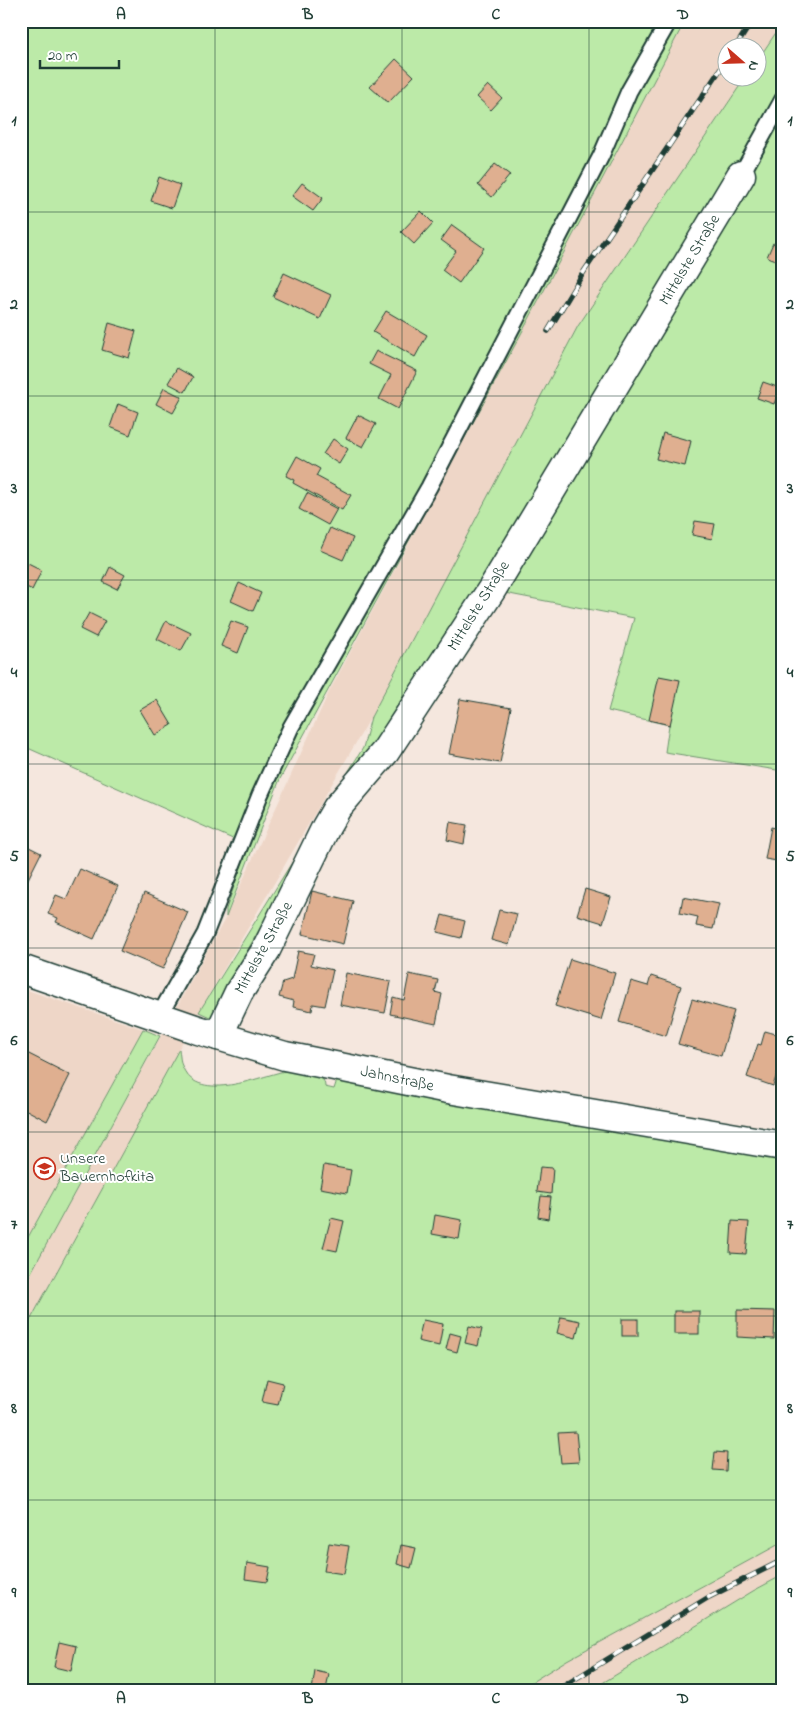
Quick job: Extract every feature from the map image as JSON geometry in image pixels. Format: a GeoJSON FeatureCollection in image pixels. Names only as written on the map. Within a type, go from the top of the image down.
{"type":"FeatureCollection","features":[{"type":"Feature","properties":{"kind":"street","name":"Mittelste Straße"},"geometry":{"type":"LineString","coordinates":[[218,1036],[239,992],[270,942],[337,808],[385,752],[492,589],[741,175]]}},
{"type":"Feature","properties":{"kind":"street","name":"Jahnstraße"},"geometry":{"type":"LineString","coordinates":[[21,969],[218,1036],[286,1056],[448,1089],[779,1141]]}},
{"type":"Feature","properties":{"kind":"lane"},"geometry":{"type":"LineString","coordinates":[[159,1016],[204,934],[260,795],[291,727],[429,487],[601,156],[629,91],[669,21]]}},
{"type":"Feature","properties":{"kind":"lane"},"geometry":{"type":"LineString","coordinates":[[741,175],[783,99]]}},
{"type":"Feature","properties":{"kind":"shaded area"},"geometry":{"type":"Polygon","coordinates":[[[685,21],[783,21],[766,47],[766,38],[716,38],[716,88],[738,88],[578,326],[371,717],[199,1012],[21,1337],[21,1291],[226,917],[329,692],[528,321],[685,21]]]}},
{"type":"Feature","properties":{"kind":"shaded area","name":"Unsere Bauernhofkita"},"geometry":{"type":"Polygon","coordinates":[[[21,988],[143,1029],[21,1250],[21,988]]]}},
{"type":"Feature","properties":{"kind":"shaded area"},"geometry":{"type":"Polygon","coordinates":[[[783,1542],[783,1575],[753,1591],[592,1690],[519,1690],[567,1660],[783,1542]]]}},
{"type":"Feature","properties":{"kind":"green space"},"geometry":{"type":"Polygon","coordinates":[[[21,21],[685,21],[528,321],[280,779],[226,917],[226,909],[267,794],[310,708],[435,491],[649,67],[634,72],[616,105],[598,152],[426,485],[286,721],[253,794],[235,840],[21,745],[21,21]]]}},
{"type":"Feature","properties":{"kind":"green space"},"geometry":{"type":"Polygon","coordinates":[[[783,22],[783,771],[665,752],[669,725],[608,711],[634,618],[499,592],[474,616],[406,693],[364,760],[334,796],[236,971],[216,1013],[212,1018],[199,1012],[363,748],[371,717],[578,326],[738,88],[766,88],[766,48],[783,22]]]}},
{"type":"Feature","properties":{"kind":"green space"},"geometry":{"type":"Polygon","coordinates":[[[143,1029],[160,1036],[21,1291],[21,1250],[143,1029]]]}},
{"type":"Feature","properties":{"kind":"green space"},"geometry":{"type":"Polygon","coordinates":[[[179,1049],[183,1068],[191,1079],[202,1084],[216,1086],[231,1085],[285,1071],[304,1070],[321,1077],[325,1087],[334,1089],[337,1080],[783,1155],[783,1542],[567,1660],[519,1690],[21,1690],[21,1337],[179,1049]]]}},
{"type":"Feature","properties":{"kind":"green space"},"geometry":{"type":"Polygon","coordinates":[[[783,1575],[783,1690],[591,1690],[753,1591],[783,1575]]]}},
{"type":"Feature","properties":{"kind":"building"},"geometry":{"type":"Polygon","coordinates":[[[396,59],[414,76],[388,103],[370,87],[396,59]]]}},
{"type":"Feature","properties":{"kind":"building"},"geometry":{"type":"Polygon","coordinates":[[[488,85],[502,98],[491,110],[477,97],[488,85]]]}},
{"type":"Feature","properties":{"kind":"building"},"geometry":{"type":"Polygon","coordinates":[[[495,164],[510,175],[492,197],[478,185],[495,164]]]}},
{"type":"Feature","properties":{"kind":"building"},"geometry":{"type":"Polygon","coordinates":[[[159,177],[180,185],[172,208],[151,201],[159,177]]]}},
{"type":"Feature","properties":{"kind":"building"},"geometry":{"type":"Polygon","coordinates":[[[302,183],[323,198],[313,211],[292,196],[302,183]]]}},
{"type":"Feature","properties":{"kind":"building"},"geometry":{"type":"Polygon","coordinates":[[[421,211],[433,223],[414,244],[401,232],[421,211]]]}},
{"type":"Feature","properties":{"kind":"building"},"geometry":{"type":"Polygon","coordinates":[[[452,225],[484,248],[459,283],[442,270],[456,251],[441,240],[452,225]]]}},
{"type":"Feature","properties":{"kind":"building"},"geometry":{"type":"Polygon","coordinates":[[[773,243],[783,247],[783,263],[767,257],[773,243]]]}},
{"type":"Feature","properties":{"kind":"building"},"geometry":{"type":"Polygon","coordinates":[[[284,273],[331,295],[320,319],[273,297],[284,273]]]}},
{"type":"Feature","properties":{"kind":"building"},"geometry":{"type":"Polygon","coordinates":[[[386,311],[427,335],[415,357],[373,332],[386,311]]]}},
{"type":"Feature","properties":{"kind":"building"},"geometry":{"type":"Polygon","coordinates":[[[109,323],[136,331],[129,358],[102,350],[109,323]]]}},
{"type":"Feature","properties":{"kind":"building"},"geometry":{"type":"Polygon","coordinates":[[[376,351],[417,371],[398,409],[379,399],[391,375],[369,364],[376,351]]]}},
{"type":"Feature","properties":{"kind":"building"},"geometry":{"type":"Polygon","coordinates":[[[177,368],[193,377],[185,392],[168,383],[177,368]]]}},
{"type":"Feature","properties":{"kind":"building"},"geometry":{"type":"Polygon","coordinates":[[[763,382],[780,388],[774,404],[757,398],[763,382]]]}},
{"type":"Feature","properties":{"kind":"building"},"geometry":{"type":"Polygon","coordinates":[[[164,388],[182,397],[173,413],[156,404],[164,388]]]}},
{"type":"Feature","properties":{"kind":"building"},"geometry":{"type":"Polygon","coordinates":[[[118,404],[138,412],[130,435],[110,427],[118,404]]]}},
{"type":"Feature","properties":{"kind":"building"},"geometry":{"type":"Polygon","coordinates":[[[358,415],[376,424],[363,447],[346,438],[358,415]]]}},
{"type":"Feature","properties":{"kind":"building"},"geometry":{"type":"Polygon","coordinates":[[[663,433],[691,441],[685,466],[656,459],[663,433]]]}},
{"type":"Feature","properties":{"kind":"building"},"geometry":{"type":"Polygon","coordinates":[[[333,439],[348,449],[339,464],[323,454],[333,439]]]}},
{"type":"Feature","properties":{"kind":"building"},"geometry":{"type":"Polygon","coordinates":[[[297,456],[320,469],[316,476],[351,495],[342,510],[293,483],[294,480],[286,476],[297,456]]]}},
{"type":"Feature","properties":{"kind":"building"},"geometry":{"type":"Polygon","coordinates":[[[307,493],[337,509],[328,525],[299,509],[307,493]]]}},
{"type":"Feature","properties":{"kind":"building"},"geometry":{"type":"Polygon","coordinates":[[[695,521],[715,524],[712,539],[692,535],[695,521]]]}},
{"type":"Feature","properties":{"kind":"building"},"geometry":{"type":"Polygon","coordinates":[[[330,528],[353,538],[343,560],[320,550],[330,528]]]}},
{"type":"Feature","properties":{"kind":"building"},"geometry":{"type":"Polygon","coordinates":[[[28,563],[42,570],[32,590],[21,584],[21,577],[28,563]]]}},
{"type":"Feature","properties":{"kind":"building"},"geometry":{"type":"Polygon","coordinates":[[[110,567],[125,575],[117,589],[103,582],[110,567]]]}},
{"type":"Feature","properties":{"kind":"building"},"geometry":{"type":"Polygon","coordinates":[[[239,583],[261,593],[253,611],[231,601],[239,583]]]}},
{"type":"Feature","properties":{"kind":"building"},"geometry":{"type":"Polygon","coordinates":[[[89,613],[105,621],[96,637],[80,629],[89,613]]]}},
{"type":"Feature","properties":{"kind":"building"},"geometry":{"type":"Polygon","coordinates":[[[166,621],[191,633],[181,651],[157,639],[166,621]]]}},
{"type":"Feature","properties":{"kind":"building"},"geometry":{"type":"Polygon","coordinates":[[[231,621],[248,627],[238,653],[221,646],[231,621]]]}},
{"type":"Feature","properties":{"kind":"building"},"geometry":{"type":"Polygon","coordinates":[[[659,676],[680,680],[670,725],[649,720],[659,676]]]}},
{"type":"Feature","properties":{"kind":"building"},"geometry":{"type":"Polygon","coordinates":[[[460,699],[511,708],[500,763],[449,754],[460,699]]]}},
{"type":"Feature","properties":{"kind":"building"},"geometry":{"type":"Polygon","coordinates":[[[157,700],[172,725],[155,735],[140,710],[157,700]]]}},
{"type":"Feature","properties":{"kind":"building"},"geometry":{"type":"Polygon","coordinates":[[[450,822],[467,825],[464,844],[447,840],[450,822]]]}},
{"type":"Feature","properties":{"kind":"building"},"geometry":{"type":"Polygon","coordinates":[[[771,827],[783,830],[783,862],[765,859],[771,827]]]}},
{"type":"Feature","properties":{"kind":"building"},"geometry":{"type":"Polygon","coordinates":[[[21,843],[41,853],[21,893],[21,843]]]}},
{"type":"Feature","properties":{"kind":"building"},"geometry":{"type":"Polygon","coordinates":[[[80,869],[118,886],[94,939],[56,922],[58,918],[48,914],[56,895],[66,899],[80,869]]]}},
{"type":"Feature","properties":{"kind":"building"},"geometry":{"type":"Polygon","coordinates":[[[585,889],[611,897],[603,923],[577,915],[585,889]]]}},
{"type":"Feature","properties":{"kind":"building"},"geometry":{"type":"Polygon","coordinates":[[[312,891],[353,901],[343,944],[302,934],[312,891]]]}},
{"type":"Feature","properties":{"kind":"building"},"geometry":{"type":"Polygon","coordinates":[[[144,893],[188,912],[163,969],[120,951],[144,893]]]}},
{"type":"Feature","properties":{"kind":"building"},"geometry":{"type":"Polygon","coordinates":[[[683,897],[719,904],[713,929],[696,926],[698,917],[680,913],[683,897]]]}},
{"type":"Feature","properties":{"kind":"building"},"geometry":{"type":"Polygon","coordinates":[[[499,910],[517,914],[509,945],[491,940],[499,910]]]}},
{"type":"Feature","properties":{"kind":"building"},"geometry":{"type":"Polygon","coordinates":[[[442,915],[465,921],[461,938],[437,932],[442,915]]]}},
{"type":"Feature","properties":{"kind":"building"},"geometry":{"type":"Polygon","coordinates":[[[298,951],[314,954],[311,965],[333,970],[325,1006],[313,1004],[312,1011],[293,1007],[294,1001],[279,997],[283,982],[292,979],[298,951]]]}},
{"type":"Feature","properties":{"kind":"building"},"geometry":{"type":"Polygon","coordinates":[[[570,959],[615,973],[601,1020],[555,1006],[570,959]]]}},
{"type":"Feature","properties":{"kind":"building"},"geometry":{"type":"Polygon","coordinates":[[[346,973],[391,982],[385,1013],[340,1005],[346,973]]]}},
{"type":"Feature","properties":{"kind":"building"},"geometry":{"type":"Polygon","coordinates":[[[409,974],[438,980],[435,992],[442,994],[436,1024],[390,1014],[393,997],[404,1000],[409,974]]]}},
{"type":"Feature","properties":{"kind":"building"},"geometry":{"type":"Polygon","coordinates":[[[651,976],[681,986],[666,1036],[619,1022],[631,981],[648,986],[651,976]]]}},
{"type":"Feature","properties":{"kind":"building"},"geometry":{"type":"Polygon","coordinates":[[[692,999],[734,1011],[721,1056],[678,1044],[692,999]]]}},
{"type":"Feature","properties":{"kind":"building"},"geometry":{"type":"Polygon","coordinates":[[[765,1031],[783,1036],[783,1055],[773,1086],[747,1077],[758,1044],[761,1045],[765,1031]]]}},
{"type":"Feature","properties":{"kind":"building"},"geometry":{"type":"Polygon","coordinates":[[[21,1050],[70,1075],[47,1121],[21,1107],[21,1050]]]}},
{"type":"Feature","properties":{"kind":"building"},"geometry":{"type":"Polygon","coordinates":[[[324,1165],[351,1170],[347,1193],[320,1188],[324,1165]]]}},
{"type":"Feature","properties":{"kind":"building"},"geometry":{"type":"Polygon","coordinates":[[[540,1167],[553,1168],[551,1194],[537,1192],[540,1167]]]}},
{"type":"Feature","properties":{"kind":"building"},"geometry":{"type":"Polygon","coordinates":[[[541,1196],[551,1197],[548,1219],[538,1217],[541,1196]]]}},
{"type":"Feature","properties":{"kind":"building"},"geometry":{"type":"Polygon","coordinates":[[[435,1215],[462,1220],[459,1239],[432,1234],[435,1215]]]}},
{"type":"Feature","properties":{"kind":"building"},"geometry":{"type":"Polygon","coordinates":[[[331,1218],[344,1221],[337,1251],[323,1248],[331,1218]]]}},
{"type":"Feature","properties":{"kind":"building"},"geometry":{"type":"Polygon","coordinates":[[[732,1221],[749,1222],[746,1254],[730,1253],[732,1221]]]}},
{"type":"Feature","properties":{"kind":"building"},"geometry":{"type":"Polygon","coordinates":[[[737,1310],[775,1311],[774,1339],[737,1337],[737,1310]]]}},
{"type":"Feature","properties":{"kind":"building"},"geometry":{"type":"Polygon","coordinates":[[[674,1311],[699,1311],[699,1334],[674,1334],[674,1311]]]}},
{"type":"Feature","properties":{"kind":"building"},"geometry":{"type":"Polygon","coordinates":[[[561,1317],[580,1321],[576,1338],[557,1333],[561,1317]]]}},
{"type":"Feature","properties":{"kind":"building"},"geometry":{"type":"Polygon","coordinates":[[[622,1319],[638,1319],[638,1336],[622,1336],[622,1319]]]}},
{"type":"Feature","properties":{"kind":"building"},"geometry":{"type":"Polygon","coordinates":[[[423,1320],[443,1324],[439,1346],[418,1341],[423,1320]]]}},
{"type":"Feature","properties":{"kind":"building"},"geometry":{"type":"Polygon","coordinates":[[[469,1326],[482,1329],[478,1346],[465,1343],[469,1326]]]}},
{"type":"Feature","properties":{"kind":"building"},"geometry":{"type":"Polygon","coordinates":[[[450,1333],[461,1336],[457,1352],[446,1349],[450,1333]]]}},
{"type":"Feature","properties":{"kind":"building"},"geometry":{"type":"Polygon","coordinates":[[[267,1379],[283,1383],[278,1405],[262,1402],[267,1379]]]}},
{"type":"Feature","properties":{"kind":"building"},"geometry":{"type":"Polygon","coordinates":[[[576,1432],[579,1462],[561,1463],[558,1433],[576,1432]]]}},
{"type":"Feature","properties":{"kind":"building"},"geometry":{"type":"Polygon","coordinates":[[[715,1452],[727,1453],[726,1471],[713,1470],[715,1452]]]}},
{"type":"Feature","properties":{"kind":"building"},"geometry":{"type":"Polygon","coordinates":[[[329,1543],[349,1546],[344,1574],[324,1571],[329,1543]]]}},
{"type":"Feature","properties":{"kind":"building"},"geometry":{"type":"Polygon","coordinates":[[[401,1545],[416,1548],[411,1568],[397,1564],[401,1545]]]}},
{"type":"Feature","properties":{"kind":"building"},"geometry":{"type":"Polygon","coordinates":[[[247,1563],[270,1567],[267,1582],[245,1579],[247,1563]]]}},
{"type":"Feature","properties":{"kind":"building"},"geometry":{"type":"Polygon","coordinates":[[[59,1642],[76,1646],[71,1671],[54,1667],[59,1642]]]}},
{"type":"Feature","properties":{"kind":"building"},"geometry":{"type":"Polygon","coordinates":[[[315,1671],[329,1674],[326,1690],[312,1690],[315,1671]]]}},
{"type":"Feature","properties":{"kind":"railway"},"geometry":{"type":"LineString","coordinates":[[741,38],[752,21]]}},
{"type":"Feature","properties":{"kind":"railway"},"geometry":{"type":"LineString","coordinates":[[548,331],[585,270],[716,76]]}},
{"type":"Feature","properties":{"kind":"railway"},"geometry":{"type":"LineString","coordinates":[[557,1690],[709,1597],[783,1560]]}},
{"type":"Feature","properties":{"kind":"place","name":"Unsere Bauernhofkita"},"geometry":{"type":"Point","coordinates":[44,1168]}}]}
